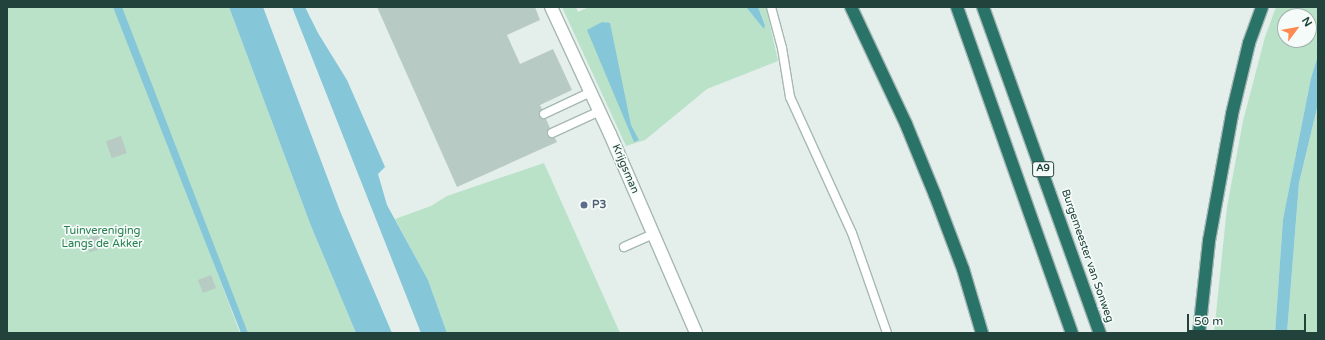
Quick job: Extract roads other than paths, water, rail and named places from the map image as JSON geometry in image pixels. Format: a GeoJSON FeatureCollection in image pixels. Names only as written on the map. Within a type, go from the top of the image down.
{"type":"FeatureCollection","features":[{"type":"Feature","properties":{"kind":"highway"},"geometry":{"type":"LineString","coordinates":[[852,7],[906,124],[935,195],[963,269],[982,333]]}},
{"type":"Feature","properties":{"kind":"highway","name":"A9"},"geometry":{"type":"LineString","coordinates":[[957,7],[1072,333]]}},
{"type":"Feature","properties":{"kind":"highway","name":"Burgemeester van Sonweg"},"geometry":{"type":"LineString","coordinates":[[983,7],[1100,333]]}},
{"type":"Feature","properties":{"kind":"highway"},"geometry":{"type":"LineString","coordinates":[[1199,333],[1209,241],[1232,114],[1250,43],[1262,7]]}},
{"type":"Feature","properties":{"kind":"street","name":"Krijgsman"},"geometry":{"type":"LineString","coordinates":[[552,7],[600,111],[696,333]]}},
{"type":"Feature","properties":{"kind":"lane"},"geometry":{"type":"LineString","coordinates":[[772,7],[782,48],[790,98],[852,233],[887,333]]}},
{"type":"Feature","properties":{"kind":"lane"},"geometry":{"type":"LineString","coordinates":[[544,114],[591,92]]}},
{"type":"Feature","properties":{"kind":"lane"},"geometry":{"type":"LineString","coordinates":[[552,133],[600,111]]}},
{"type":"Feature","properties":{"kind":"lane"},"geometry":{"type":"LineString","coordinates":[[624,247],[653,234]]}},
{"type":"Feature","properties":{"kind":"water"},"geometry":{"type":"Polygon","coordinates":[[[113,7],[122,7],[248,333],[241,333],[113,7]]]}},
{"type":"Feature","properties":{"kind":"water"},"geometry":{"type":"Polygon","coordinates":[[[229,7],[263,7],[340,211],[392,333],[356,333],[311,226],[229,7]]]}},
{"type":"Feature","properties":{"kind":"water"},"geometry":{"type":"Polygon","coordinates":[[[292,7],[305,7],[318,33],[347,80],[385,167],[378,174],[387,205],[428,280],[447,333],[421,333],[292,7]]]}},
{"type":"Feature","properties":{"kind":"water"},"geometry":{"type":"Polygon","coordinates":[[[746,7],[758,7],[765,25],[764,29],[746,7]]]}},
{"type":"Feature","properties":{"kind":"water"},"geometry":{"type":"Polygon","coordinates":[[[602,22],[610,23],[631,125],[639,140],[634,142],[587,30],[602,22]]]}},
{"type":"Feature","properties":{"kind":"water"},"geometry":{"type":"Polygon","coordinates":[[[1318,55],[1318,104],[1299,183],[1287,333],[1275,333],[1283,219],[1311,78],[1318,55]]]}},
{"type":"Feature","properties":{"kind":"place","name":"P3"},"geometry":{"type":"Point","coordinates":[584,205]}},
{"type":"Feature","properties":{"kind":"park label","name":"Tuinvereniging Langs de Akker"},"geometry":{"type":"Point","coordinates":[102,238]}}]}
